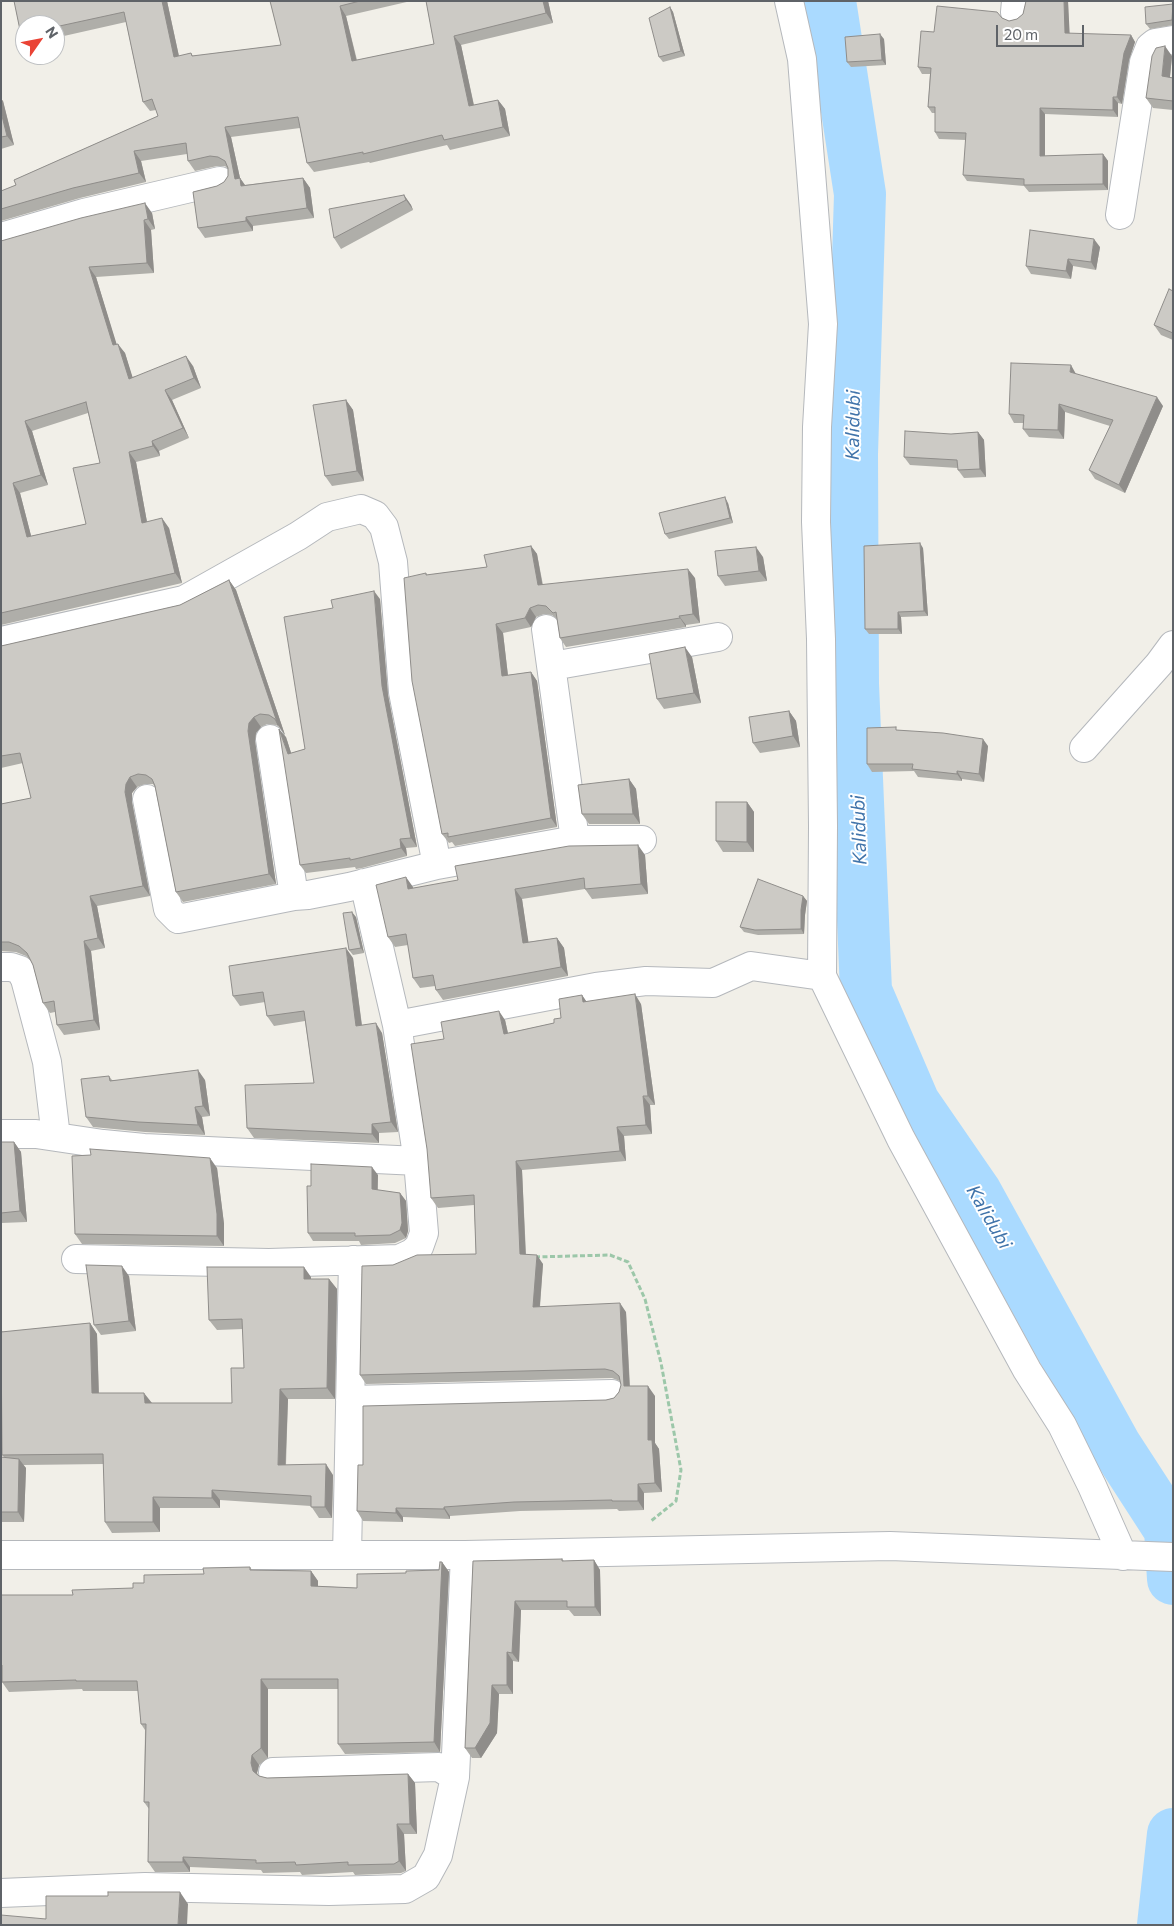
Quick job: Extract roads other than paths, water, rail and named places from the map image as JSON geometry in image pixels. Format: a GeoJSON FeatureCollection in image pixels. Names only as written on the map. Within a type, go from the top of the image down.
{"type":"FeatureCollection","features":[{"type":"Feature","properties":{"kind":"street"},"geometry":{"type":"LineString","coordinates":[[789,1],[802,58],[823,324],[817,427],[816,522],[821,638],[822,976],[901,1138],[1027,1370],[1062,1425],[1092,1486],[1148,1557]]}},
{"type":"Feature","properties":{"kind":"street"},"geometry":{"type":"LineString","coordinates":[[1120,215],[1144,62],[1150,47],[1155,43],[1173,40]]}},
{"type":"Feature","properties":{"kind":"street"},"geometry":{"type":"LineString","coordinates":[[1,237],[84,213],[220,181]]}},
{"type":"Feature","properties":{"kind":"street"},"geometry":{"type":"LineString","coordinates":[[1,641],[184,600],[298,536],[327,517],[361,510],[375,515],[384,527],[393,562],[403,692],[437,864]]}},
{"type":"Feature","properties":{"kind":"street"},"geometry":{"type":"LineString","coordinates":[[546,629],[575,840]]}},
{"type":"Feature","properties":{"kind":"street"},"geometry":{"type":"LineString","coordinates":[[552,666],[718,637]]}},
{"type":"Feature","properties":{"kind":"street"},"geometry":{"type":"LineString","coordinates":[[1084,748],[1159,664],[1173,645]]}},
{"type":"Feature","properties":{"kind":"street"},"geometry":{"type":"LineString","coordinates":[[270,739],[294,896]]}},
{"type":"Feature","properties":{"kind":"street"},"geometry":{"type":"LineString","coordinates":[[147,799],[168,909],[178,918],[308,895],[437,864],[575,840],[642,840]]}},
{"type":"Feature","properties":{"kind":"street"},"geometry":{"type":"LineString","coordinates":[[76,1258],[269,1263],[399,1259],[412,1253],[419,1247],[424,1233],[418,1161],[397,1025],[364,883]]}},
{"type":"Feature","properties":{"kind":"street"},"geometry":{"type":"LineString","coordinates":[[397,1025],[596,987],[646,981],[713,983],[751,966],[822,976]]}},
{"type":"Feature","properties":{"kind":"street"},"geometry":{"type":"LineString","coordinates":[[1,967],[11,967],[20,970],[25,979],[47,1062],[56,1137]]}},
{"type":"Feature","properties":{"kind":"street"},"geometry":{"type":"LineString","coordinates":[[1,1134],[36,1134],[103,1144],[153,1148],[418,1161]]}},
{"type":"Feature","properties":{"kind":"street"},"geometry":{"type":"LineString","coordinates":[[347,1555],[353,1260]]}},
{"type":"Feature","properties":{"kind":"street"},"geometry":{"type":"LineString","coordinates":[[350,1400],[612,1394]]}},
{"type":"Feature","properties":{"kind":"street"},"geometry":{"type":"LineString","coordinates":[[1,1555],[465,1555],[890,1546],[1148,1557]]}},
{"type":"Feature","properties":{"kind":"street"},"geometry":{"type":"LineString","coordinates":[[1,1893],[145,1887],[329,1891],[405,1890],[426,1877],[438,1855],[455,1777],[465,1555]]}},
{"type":"Feature","properties":{"kind":"street"},"geometry":{"type":"LineString","coordinates":[[273,1772],[439,1767],[455,1777]]}},
{"type":"Feature","properties":{"kind":"waterway","name":"Kalidubi"},"geometry":{"type":"LineString","coordinates":[[830,1],[860,194],[852,454],[853,684],[866,991],[914,1103],[976,1193],[1115,1445],[1170,1530],[1173,1579]]}},
{"type":"Feature","properties":{"kind":"waterway","name":"Kalidubi"},"geometry":{"type":"LineString","coordinates":[[1163,1925],[1173,1834]]}}]}
